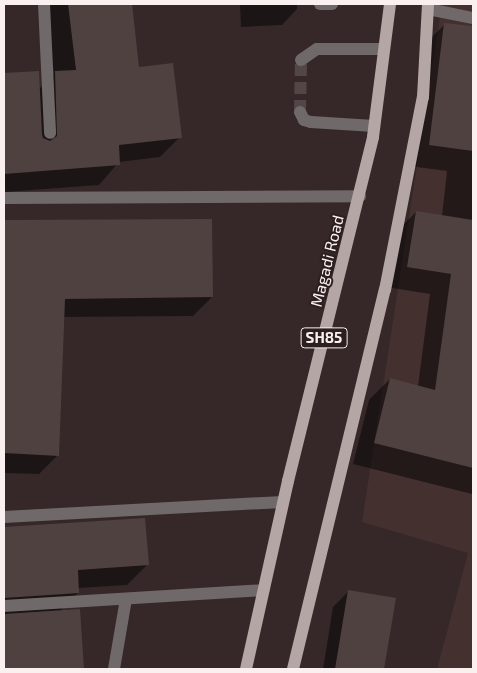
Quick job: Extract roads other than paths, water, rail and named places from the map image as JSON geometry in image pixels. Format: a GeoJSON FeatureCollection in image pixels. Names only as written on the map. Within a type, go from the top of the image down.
{"type":"FeatureCollection","features":[{"type":"Feature","properties":{"kind":"main road","name":"Magadi Road"},"geometry":{"type":"LineString","coordinates":[[246,669],[283,502],[360,196],[374,126],[390,4]]}},
{"type":"Feature","properties":{"kind":"main road","name":"SH85"},"geometry":{"type":"LineString","coordinates":[[293,669],[385,290],[423,97],[428,7]]}},
{"type":"Feature","properties":{"kind":"street"},"geometry":{"type":"LineString","coordinates":[[44,4],[50,133]]}},
{"type":"Feature","properties":{"kind":"street"},"geometry":{"type":"LineString","coordinates":[[320,4],[332,4]]}},
{"type":"Feature","properties":{"kind":"street"},"geometry":{"type":"LineString","coordinates":[[428,7],[473,18]]}},
{"type":"Feature","properties":{"kind":"street"},"geometry":{"type":"LineString","coordinates":[[301,60],[317,49],[384,49]]}},
{"type":"Feature","properties":{"kind":"street"},"geometry":{"type":"LineString","coordinates":[[300,112],[304,120],[311,122],[374,126]]}},
{"type":"Feature","properties":{"kind":"street"},"geometry":{"type":"LineString","coordinates":[[4,198],[360,196]]}},
{"type":"Feature","properties":{"kind":"street"},"geometry":{"type":"LineString","coordinates":[[4,517],[283,502]]}},
{"type":"Feature","properties":{"kind":"street"},"geometry":{"type":"LineString","coordinates":[[4,606],[264,590]]}},
{"type":"Feature","properties":{"kind":"street"},"geometry":{"type":"LineString","coordinates":[[114,669],[126,599]]}},
{"type":"Feature","properties":{"kind":"tunnel"},"geometry":{"type":"LineString","coordinates":[[300,112],[301,60]]}}]}
